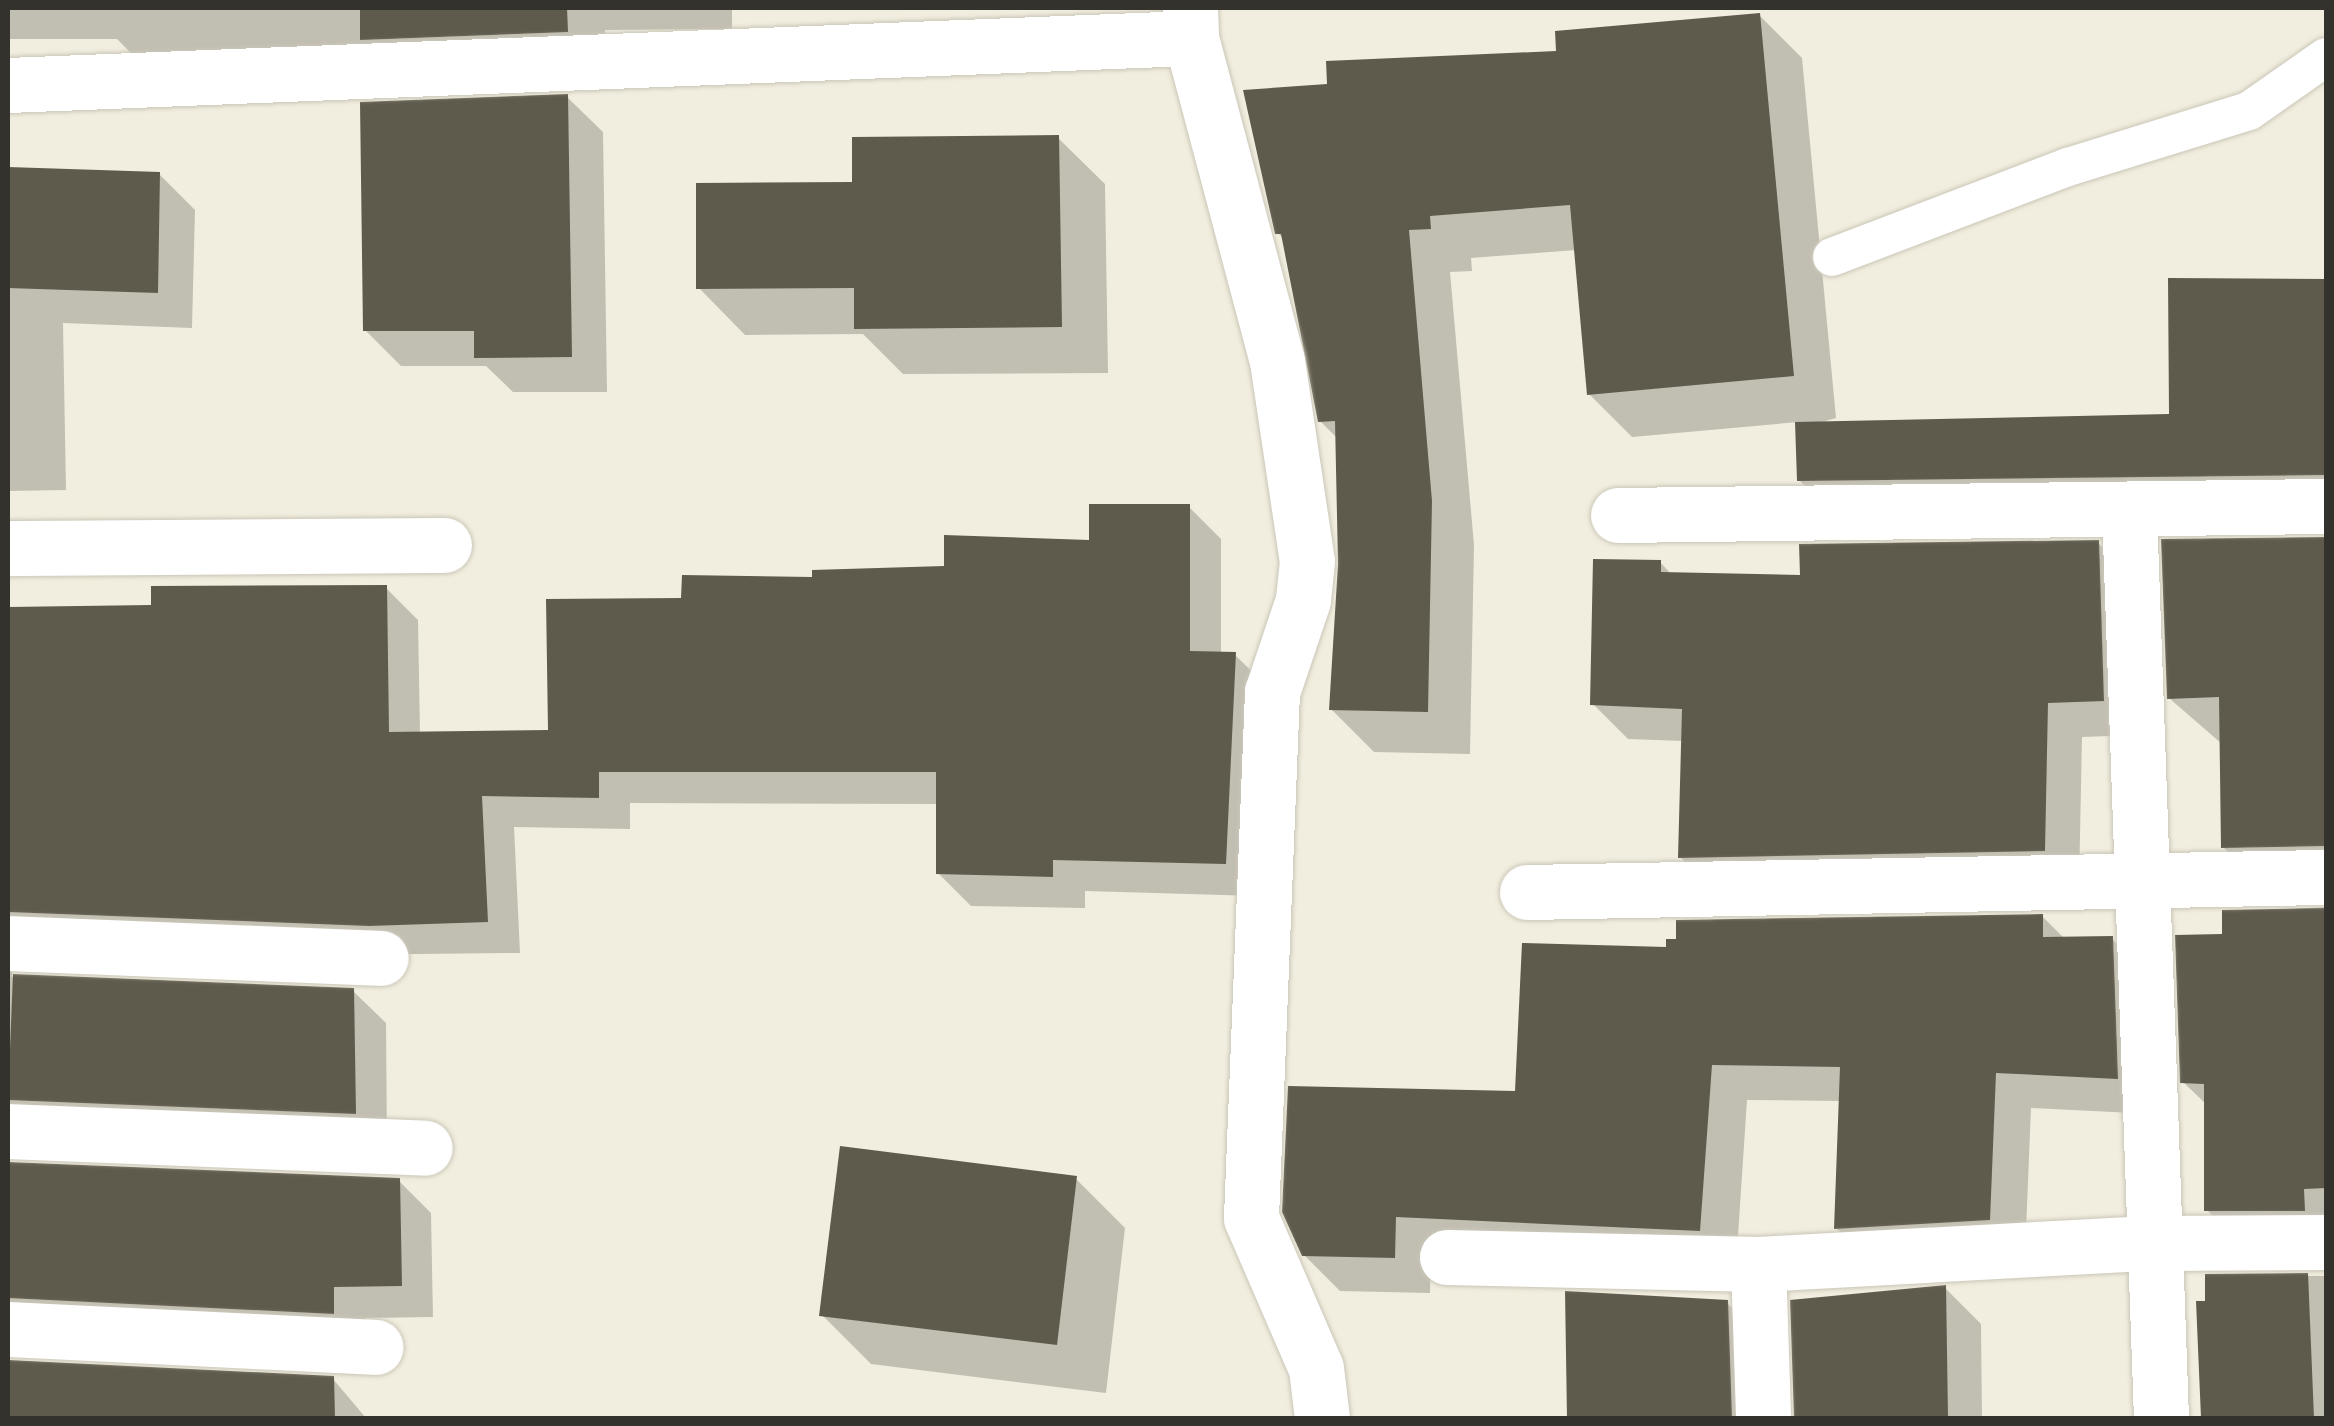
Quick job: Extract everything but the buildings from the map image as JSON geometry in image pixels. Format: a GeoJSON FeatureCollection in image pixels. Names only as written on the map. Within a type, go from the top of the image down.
{"type":"FeatureCollection","features":[{"type":"Feature","properties":{"kind":"street"},"geometry":{"type":"LineString","coordinates":[[8,85],[1191,23],[1276,361],[1307,561],[1302,600],[1272,692],[1251,1218],[1316,1368],[1322,1418]]}},
{"type":"Feature","properties":{"kind":"street"},"geometry":{"type":"LineString","coordinates":[[1618,515],[2326,506]]}},
{"type":"Feature","properties":{"kind":"street"},"geometry":{"type":"LineString","coordinates":[[2129,511],[2138,877],[2161,1418]]}},
{"type":"Feature","properties":{"kind":"street"},"geometry":{"type":"LineString","coordinates":[[8,548],[444,545]]}},
{"type":"Feature","properties":{"kind":"street"},"geometry":{"type":"LineString","coordinates":[[1527,892],[2138,877],[2326,877]]}},
{"type":"Feature","properties":{"kind":"street"},"geometry":{"type":"LineString","coordinates":[[8,943],[382,958]]}},
{"type":"Feature","properties":{"kind":"street"},"geometry":{"type":"LineString","coordinates":[[8,1131],[425,1148]]}},
{"type":"Feature","properties":{"kind":"street"},"geometry":{"type":"LineString","coordinates":[[1447,1257],[1758,1264],[2152,1243],[2326,1242]]}},
{"type":"Feature","properties":{"kind":"street"},"geometry":{"type":"LineString","coordinates":[[1758,1264],[1763,1418]]}},
{"type":"Feature","properties":{"kind":"street"},"geometry":{"type":"LineString","coordinates":[[8,1329],[376,1347]]}},
{"type":"Feature","properties":{"kind":"lane"},"geometry":{"type":"LineString","coordinates":[[1832,257],[2068,167],[2249,111],[2326,57]]}}]}
